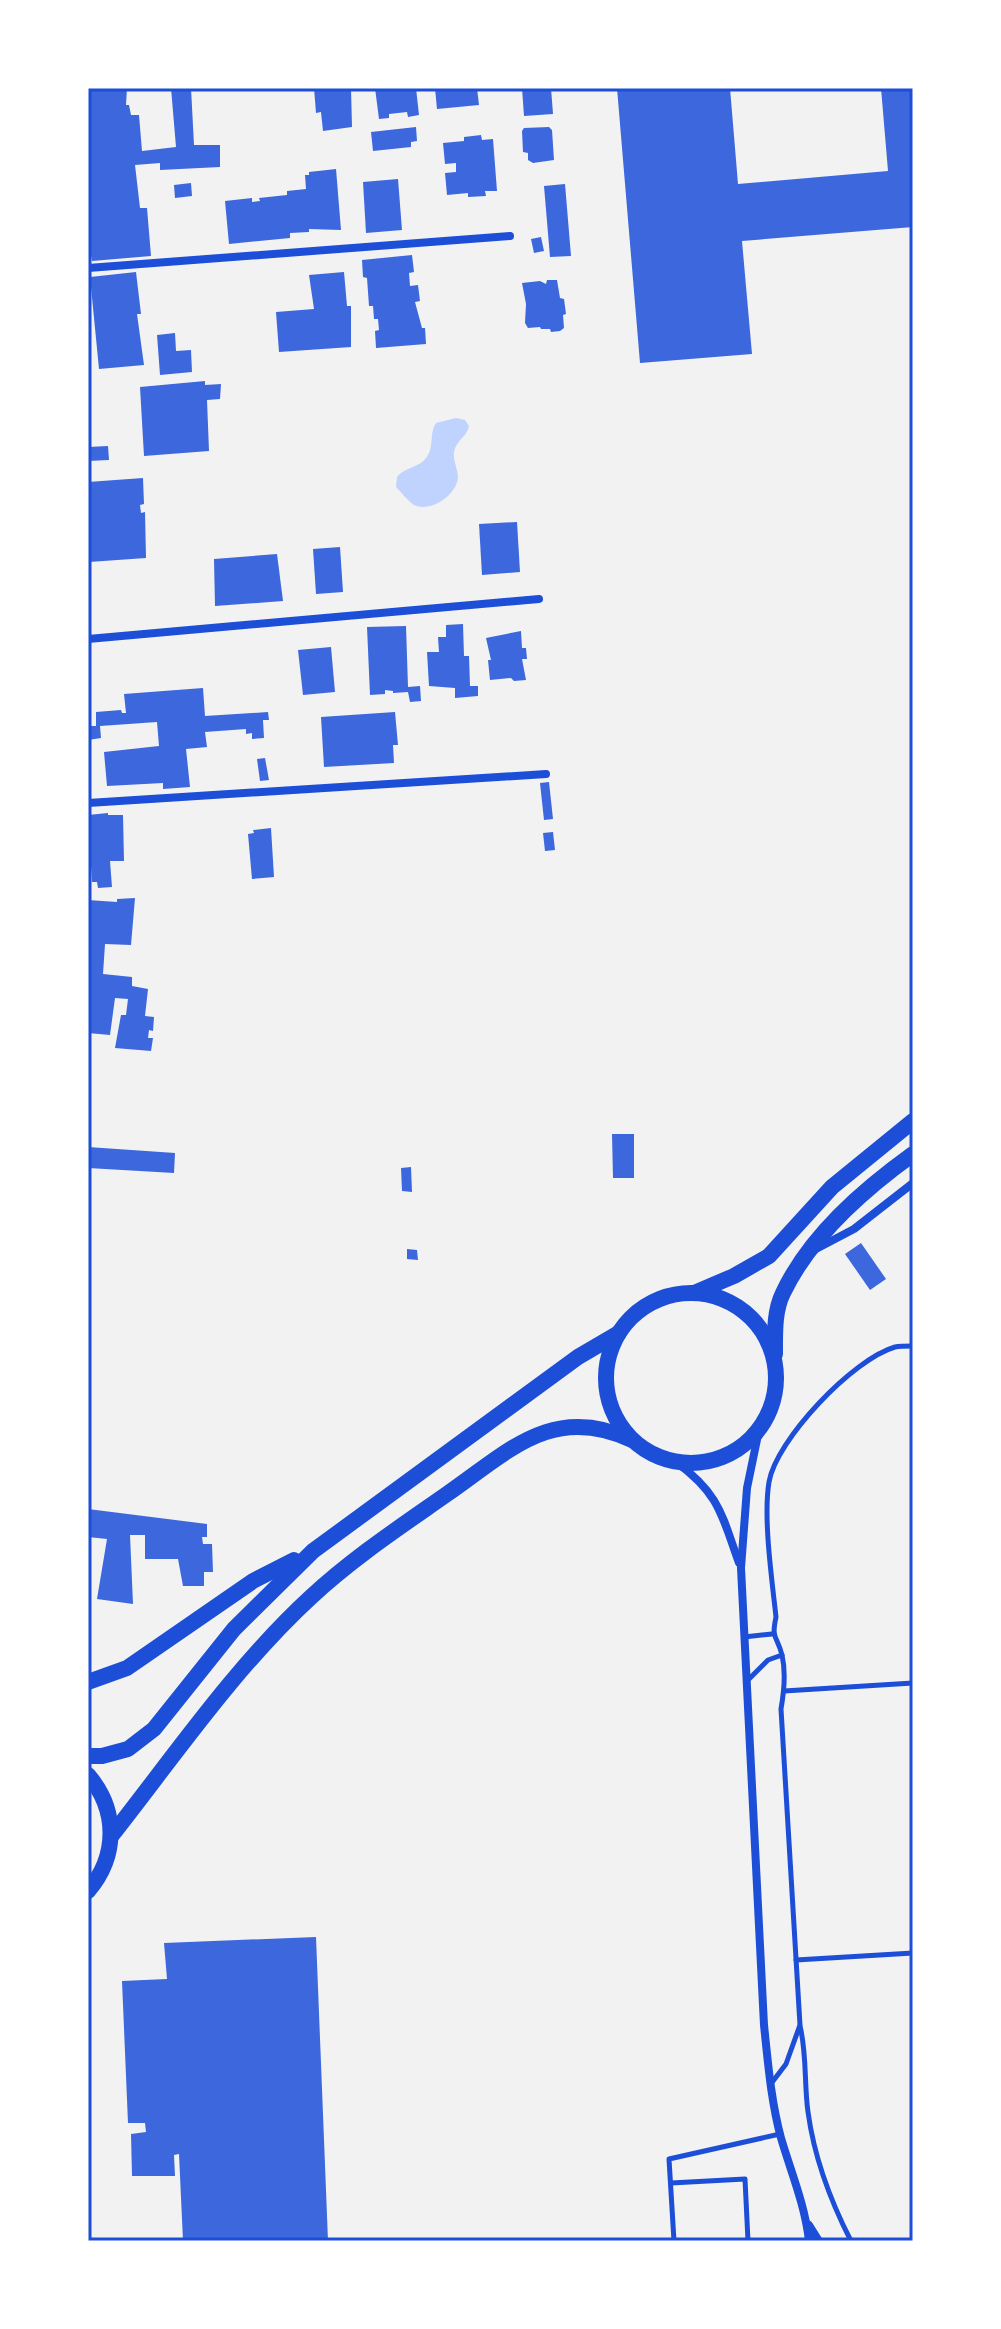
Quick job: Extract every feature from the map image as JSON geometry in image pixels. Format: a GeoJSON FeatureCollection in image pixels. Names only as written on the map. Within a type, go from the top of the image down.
{"type":"FeatureCollection","features":[{"type":"Feature","properties":{"kind":"main road"},"geometry":{"type":"LineString","coordinates":[[694,1293],[734,1276],[769,1256],[832,1187],[913,1121]]}},
{"type":"Feature","properties":{"kind":"main road"},"geometry":{"type":"LineString","coordinates":[[112,1835],[254,1656],[310,1598],[374,1544],[517,1445],[551,1428],[582,1425],[608,1428],[652,1454],[676,1462],[699,1463],[722,1458],[743,1447],[759,1430],[771,1408],[776,1384],[776,1322],[782,1294],[809,1253],[848,1207],[913,1154]]}},
{"type":"Feature","properties":{"kind":"main road"},"geometry":{"type":"LineString","coordinates":[[632,1440],[615,1416],[607,1389],[608,1360],[619,1333],[633,1316],[651,1303],[672,1295],[694,1293],[721,1298],[746,1312],[764,1334],[775,1359]]}},
{"type":"Feature","properties":{"kind":"main road"},"geometry":{"type":"LineString","coordinates":[[88,1756],[102,1756],[128,1749],[154,1729],[234,1629],[313,1551],[565,1366],[619,1333]]}},
{"type":"Feature","properties":{"kind":"main road"},"geometry":{"type":"LineString","coordinates":[[88,1682],[127,1668],[253,1581],[313,1551]]}},
{"type":"Feature","properties":{"kind":"main road"},"geometry":{"type":"LineString","coordinates":[[88,1775],[98,1787],[109,1810],[112,1835],[108,1858],[88,1891]]}},
{"type":"Feature","properties":{"kind":"street"},"geometry":{"type":"LineString","coordinates":[[88,268],[510,236]]}},
{"type":"Feature","properties":{"kind":"street"},"geometry":{"type":"LineString","coordinates":[[88,639],[539,599]]}},
{"type":"Feature","properties":{"kind":"street"},"geometry":{"type":"LineString","coordinates":[[88,803],[546,774]]}},
{"type":"Feature","properties":{"kind":"street"},"geometry":{"type":"LineString","coordinates":[[809,1253],[854,1229],[913,1183]]}},
{"type":"Feature","properties":{"kind":"street"},"geometry":{"type":"LineString","coordinates":[[759,1430],[747,1488],[741,1568],[764,2025],[770,2085],[780,2134],[807,2221],[809,2241]]}},
{"type":"Feature","properties":{"kind":"street"},"geometry":{"type":"LineString","coordinates":[[676,1462],[700,1480],[719,1505],[741,1568]]}},
{"type":"Feature","properties":{"kind":"street"},"geometry":{"type":"LineString","coordinates":[[807,2221],[819,2241]]}},
{"type":"Feature","properties":{"kind":"lane"},"geometry":{"type":"LineString","coordinates":[[851,2241],[839,2218],[818,2156],[808,2114],[781,1709],[784,1691],[782,1655],[772,1634],[776,1617],[768,1487],[775,1462],[803,1419],[849,1376],[894,1347],[913,1346]]}},
{"type":"Feature","properties":{"kind":"lane"},"geometry":{"type":"LineString","coordinates":[[744,1637],[772,1634]]}},
{"type":"Feature","properties":{"kind":"lane"},"geometry":{"type":"LineString","coordinates":[[746,1681],[768,1660],[782,1655]]}},
{"type":"Feature","properties":{"kind":"lane"},"geometry":{"type":"LineString","coordinates":[[784,1691],[913,1683]]}},
{"type":"Feature","properties":{"kind":"lane"},"geometry":{"type":"LineString","coordinates":[[796,1960],[913,1953]]}},
{"type":"Feature","properties":{"kind":"lane"},"geometry":{"type":"LineString","coordinates":[[770,2085],[786,2064],[800,2025]]}},
{"type":"Feature","properties":{"kind":"lane"},"geometry":{"type":"LineString","coordinates":[[674,2241],[669,2159],[780,2134]]}},
{"type":"Feature","properties":{"kind":"lane"},"geometry":{"type":"LineString","coordinates":[[671,2183],[745,2179],[748,2241]]}},
{"type":"Feature","properties":{"kind":"water"},"geometry":{"type":"Polygon","coordinates":[[[456,418],[465,420],[469,426],[454,452],[458,478],[453,491],[442,501],[428,507],[414,505],[396,487],[397,477],[425,459],[430,451],[436,423],[456,418]]]}},
{"type":"Feature","properties":{"kind":"building"},"geometry":{"type":"Polygon","coordinates":[[[88,88],[127,88],[126,105],[129,105],[131,115],[139,115],[142,151],[176,147],[171,88],[191,88],[194,145],[220,145],[220,167],[160,170],[160,163],[135,165],[140,208],[147,208],[151,256],[92,261],[88,238],[88,88]]]}},
{"type":"Feature","properties":{"kind":"building"},"geometry":{"type":"Polygon","coordinates":[[[314,88],[351,88],[352,127],[323,131],[321,112],[316,113],[314,88]]]}},
{"type":"Feature","properties":{"kind":"building"},"geometry":{"type":"Polygon","coordinates":[[[375,88],[416,88],[419,115],[408,117],[407,112],[389,114],[389,118],[379,119],[375,88]]]}},
{"type":"Feature","properties":{"kind":"building"},"geometry":{"type":"Polygon","coordinates":[[[435,88],[477,88],[479,105],[437,109],[435,88]]]}},
{"type":"Feature","properties":{"kind":"building"},"geometry":{"type":"Polygon","coordinates":[[[522,88],[551,88],[553,114],[524,116],[522,88]]]}},
{"type":"Feature","properties":{"kind":"building"},"geometry":{"type":"Polygon","coordinates":[[[617,88],[730,88],[738,184],[888,171],[881,88],[913,88],[913,227],[742,241],[752,354],[640,363],[617,88]]]}},
{"type":"Feature","properties":{"kind":"building"},"geometry":{"type":"Polygon","coordinates":[[[416,127],[417,141],[411,142],[411,147],[373,151],[371,132],[416,127]]]}},
{"type":"Feature","properties":{"kind":"building"},"geometry":{"type":"Polygon","coordinates":[[[549,127],[552,130],[554,160],[533,163],[528,160],[528,153],[523,152],[522,131],[524,128],[549,127]]]}},
{"type":"Feature","properties":{"kind":"building"},"geometry":{"type":"Polygon","coordinates":[[[481,135],[482,140],[493,139],[497,191],[485,191],[486,196],[468,197],[468,193],[447,195],[445,173],[456,172],[456,163],[445,164],[443,143],[481,135]]]}},
{"type":"Feature","properties":{"kind":"building"},"geometry":{"type":"Polygon","coordinates":[[[336,169],[341,230],[309,229],[309,232],[290,233],[290,238],[229,244],[225,201],[252,198],[252,202],[260,201],[259,198],[287,195],[287,191],[306,189],[305,175],[309,172],[336,169]]]}},
{"type":"Feature","properties":{"kind":"building"},"geometry":{"type":"Polygon","coordinates":[[[398,179],[402,230],[366,233],[363,182],[398,179]]]}},
{"type":"Feature","properties":{"kind":"building"},"geometry":{"type":"Polygon","coordinates":[[[191,183],[192,196],[175,198],[174,185],[191,183]]]}},
{"type":"Feature","properties":{"kind":"building"},"geometry":{"type":"Polygon","coordinates":[[[565,184],[571,256],[550,257],[544,186],[565,184]]]}},
{"type":"Feature","properties":{"kind":"building"},"geometry":{"type":"Polygon","coordinates":[[[541,237],[544,251],[534,253],[531,239],[541,237]]]}},
{"type":"Feature","properties":{"kind":"building"},"geometry":{"type":"Polygon","coordinates":[[[412,255],[414,272],[409,273],[410,286],[418,285],[420,301],[415,302],[422,328],[425,328],[426,344],[376,348],[378,319],[374,319],[373,306],[369,306],[362,260],[412,255]]]}},
{"type":"Feature","properties":{"kind":"building"},"geometry":{"type":"Polygon","coordinates":[[[136,272],[141,314],[137,314],[144,365],[99,369],[90,277],[136,272]]]}},
{"type":"Feature","properties":{"kind":"building"},"geometry":{"type":"Polygon","coordinates":[[[344,272],[347,306],[351,306],[351,347],[279,352],[276,312],[314,309],[309,275],[344,272]]]}},
{"type":"Feature","properties":{"kind":"building"},"geometry":{"type":"Polygon","coordinates":[[[547,280],[557,280],[560,298],[564,299],[566,314],[563,315],[564,328],[560,331],[528,328],[525,323],[526,304],[522,283],[540,281],[546,284],[547,280]]]}},
{"type":"Feature","properties":{"kind":"building"},"geometry":{"type":"Polygon","coordinates":[[[175,333],[176,351],[191,350],[192,372],[160,375],[157,335],[175,333]]]}},
{"type":"Feature","properties":{"kind":"building"},"geometry":{"type":"Polygon","coordinates":[[[205,381],[205,385],[221,384],[220,399],[207,400],[209,451],[144,456],[140,387],[205,381]]]}},
{"type":"Feature","properties":{"kind":"building"},"geometry":{"type":"Polygon","coordinates":[[[108,446],[109,460],[88,461],[88,447],[108,446]]]}},
{"type":"Feature","properties":{"kind":"building"},"geometry":{"type":"Polygon","coordinates":[[[143,478],[144,504],[140,505],[141,513],[145,512],[146,558],[89,562],[88,482],[143,478]]]}},
{"type":"Feature","properties":{"kind":"building"},"geometry":{"type":"Polygon","coordinates":[[[517,522],[520,572],[482,575],[479,524],[517,522]]]}},
{"type":"Feature","properties":{"kind":"building"},"geometry":{"type":"Polygon","coordinates":[[[340,547],[343,592],[316,594],[313,549],[340,547]]]}},
{"type":"Feature","properties":{"kind":"building"},"geometry":{"type":"Polygon","coordinates":[[[277,554],[283,601],[215,606],[214,559],[277,554]]]}},
{"type":"Feature","properties":{"kind":"building"},"geometry":{"type":"Polygon","coordinates":[[[463,624],[464,656],[469,656],[470,686],[478,686],[478,696],[455,698],[455,688],[429,686],[427,652],[439,652],[438,637],[446,637],[446,625],[463,624]]]}},
{"type":"Feature","properties":{"kind":"building"},"geometry":{"type":"Polygon","coordinates":[[[406,626],[408,687],[420,686],[421,701],[410,702],[408,692],[385,690],[385,694],[370,695],[367,627],[406,626]]]}},
{"type":"Feature","properties":{"kind":"building"},"geometry":{"type":"Polygon","coordinates":[[[521,631],[522,648],[526,648],[527,659],[522,659],[526,680],[490,680],[488,660],[491,660],[486,638],[521,631]]]}},
{"type":"Feature","properties":{"kind":"building"},"geometry":{"type":"Polygon","coordinates":[[[331,647],[335,692],[303,695],[298,650],[331,647]]]}},
{"type":"Feature","properties":{"kind":"building"},"geometry":{"type":"Polygon","coordinates":[[[203,688],[205,716],[268,712],[269,720],[263,720],[264,738],[252,739],[252,733],[246,734],[246,729],[205,732],[207,747],[186,749],[190,787],[163,789],[163,783],[107,786],[104,752],[159,746],[157,722],[100,726],[101,738],[88,740],[88,726],[96,726],[96,712],[121,710],[126,713],[124,694],[203,688]]]}},
{"type":"Feature","properties":{"kind":"building"},"geometry":{"type":"Polygon","coordinates":[[[395,712],[398,745],[393,745],[394,763],[324,767],[321,717],[395,712]]]}},
{"type":"Feature","properties":{"kind":"building"},"geometry":{"type":"Polygon","coordinates":[[[265,758],[269,780],[260,781],[257,759],[265,758]]]}},
{"type":"Feature","properties":{"kind":"building"},"geometry":{"type":"Polygon","coordinates":[[[549,782],[553,819],[544,820],[540,783],[549,782]]]}},
{"type":"Feature","properties":{"kind":"building"},"geometry":{"type":"Polygon","coordinates":[[[88,815],[123,815],[124,861],[110,861],[112,887],[98,888],[97,882],[92,882],[88,815]]]}},
{"type":"Feature","properties":{"kind":"building"},"geometry":{"type":"Polygon","coordinates":[[[271,828],[274,877],[252,879],[248,834],[254,833],[253,830],[271,828]]]}},
{"type":"Feature","properties":{"kind":"building"},"geometry":{"type":"Polygon","coordinates":[[[553,832],[555,850],[545,851],[543,833],[553,832]]]}},
{"type":"Feature","properties":{"kind":"building"},"geometry":{"type":"Polygon","coordinates":[[[135,898],[131,945],[105,944],[103,974],[132,977],[132,986],[148,989],[145,1016],[154,1017],[153,1031],[149,1030],[148,1038],[153,1038],[151,1051],[115,1048],[121,1015],[126,1015],[128,999],[115,998],[110,1035],[88,1033],[88,900],[117,902],[117,899],[135,898]]]}},
{"type":"Feature","properties":{"kind":"building"},"geometry":{"type":"Polygon","coordinates":[[[612,1134],[634,1134],[634,1178],[613,1178],[612,1134]]]}},
{"type":"Feature","properties":{"kind":"building"},"geometry":{"type":"Polygon","coordinates":[[[88,1147],[175,1153],[174,1173],[88,1168],[88,1147]]]}},
{"type":"Feature","properties":{"kind":"building"},"geometry":{"type":"Polygon","coordinates":[[[411,1167],[412,1192],[402,1191],[401,1168],[411,1167]]]}},
{"type":"Feature","properties":{"kind":"building"},"geometry":{"type":"Polygon","coordinates":[[[861,1243],[886,1279],[870,1290],[845,1254],[861,1243]]]}},
{"type":"Feature","properties":{"kind":"building"},"geometry":{"type":"Polygon","coordinates":[[[407,1249],[417,1250],[418,1260],[407,1259],[407,1249]]]}},
{"type":"Feature","properties":{"kind":"building"},"geometry":{"type":"Polygon","coordinates":[[[88,1509],[207,1524],[207,1537],[202,1537],[203,1544],[212,1544],[213,1572],[204,1572],[204,1586],[183,1586],[178,1559],[145,1559],[145,1535],[130,1535],[133,1604],[97,1599],[107,1539],[88,1537],[88,1509]]]}},
{"type":"Feature","properties":{"kind":"building"},"geometry":{"type":"Polygon","coordinates":[[[316,1937],[328,2241],[183,2241],[179,2154],[174,2155],[175,2176],[132,2176],[131,2134],[146,2132],[145,2123],[128,2123],[122,1981],[167,1979],[164,1943],[316,1937]]]}}]}
